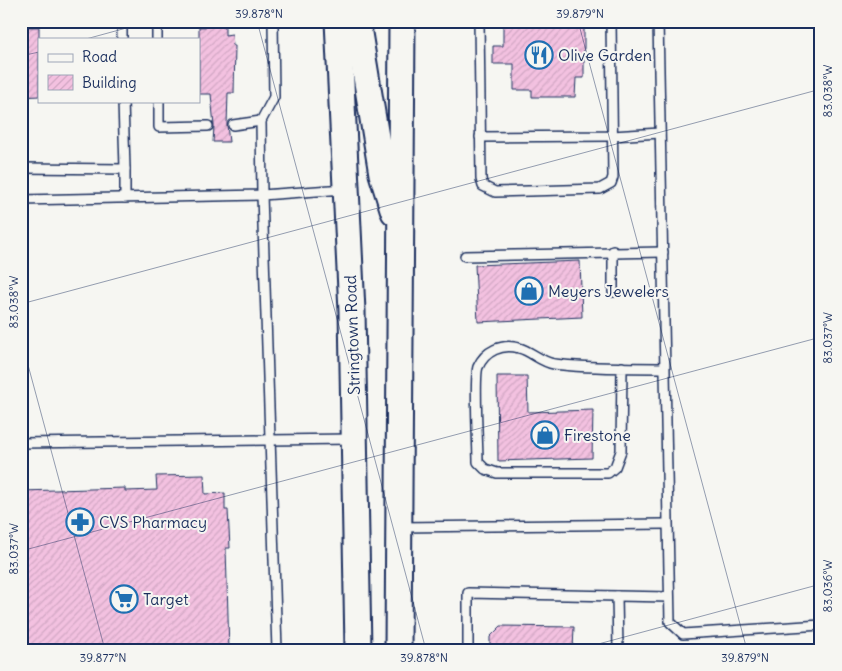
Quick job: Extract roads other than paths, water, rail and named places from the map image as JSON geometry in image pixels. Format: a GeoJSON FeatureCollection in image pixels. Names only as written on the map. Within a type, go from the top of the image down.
{"type":"FeatureCollection","features":[{"type":"Feature","properties":{"kind":"main road","name":"Stringtown Road"},"geometry":{"type":"LineString","coordinates":[[338,21],[352,311],[358,650]]}},
{"type":"Feature","properties":{"kind":"main road"},"geometry":{"type":"LineString","coordinates":[[357,21],[382,174],[402,236]]}},
{"type":"Feature","properties":{"kind":"main road"},"geometry":{"type":"LineString","coordinates":[[398,650],[402,21]]}},
{"type":"Feature","properties":{"kind":"lane"},"geometry":{"type":"LineString","coordinates":[[122,21],[122,38]]}},
{"type":"Feature","properties":{"kind":"lane"},"geometry":{"type":"LineString","coordinates":[[157,21],[157,38]]}},
{"type":"Feature","properties":{"kind":"lane"},"geometry":{"type":"LineString","coordinates":[[273,21],[274,96],[261,121],[277,650]]}},
{"type":"Feature","properties":{"kind":"lane"},"geometry":{"type":"LineString","coordinates":[[479,21],[481,179],[483,186],[495,192],[606,188],[613,177],[611,21]]}},
{"type":"Feature","properties":{"kind":"lane"},"geometry":{"type":"LineString","coordinates":[[658,21],[670,622],[683,634],[821,625]]}},
{"type":"Feature","properties":{"kind":"lane"},"geometry":{"type":"LineString","coordinates":[[123,102],[125,198]]}},
{"type":"Feature","properties":{"kind":"lane"},"geometry":{"type":"LineString","coordinates":[[158,102],[159,127],[208,126]]}},
{"type":"Feature","properties":{"kind":"lane"},"geometry":{"type":"LineString","coordinates":[[233,125],[261,121]]}},
{"type":"Feature","properties":{"kind":"lane"},"geometry":{"type":"LineString","coordinates":[[480,137],[612,136],[660,133]]}},
{"type":"Feature","properties":{"kind":"lane"},"geometry":{"type":"LineString","coordinates":[[21,168],[125,168]]}},
{"type":"Feature","properties":{"kind":"lane"},"geometry":{"type":"LineString","coordinates":[[21,200],[262,195],[346,189]]}},
{"type":"Feature","properties":{"kind":"lane"},"geometry":{"type":"LineString","coordinates":[[465,256],[613,251],[663,252]]}},
{"type":"Feature","properties":{"kind":"lane"},"geometry":{"type":"LineString","coordinates":[[613,251],[613,292]]}},
{"type":"Feature","properties":{"kind":"lane"},"geometry":{"type":"LineString","coordinates":[[622,367],[621,451],[615,466],[608,472],[497,473],[485,469],[478,462],[477,368],[486,354],[496,348],[518,348],[551,364],[664,368]]}},
{"type":"Feature","properties":{"kind":"lane"},"geometry":{"type":"LineString","coordinates":[[21,443],[354,439]]}},
{"type":"Feature","properties":{"kind":"lane"},"geometry":{"type":"LineString","coordinates":[[399,527],[668,524]]}},
{"type":"Feature","properties":{"kind":"lane"},"geometry":{"type":"LineString","coordinates":[[468,650],[468,593],[669,597]]}},
{"type":"Feature","properties":{"kind":"lane"},"geometry":{"type":"LineString","coordinates":[[617,596],[618,650]]}},
{"type":"Feature","properties":{"kind":"place","name":"Olive Garden"},"geometry":{"type":"Point","coordinates":[539,55]}},
{"type":"Feature","properties":{"kind":"place","name":"Meyers Jewelers"},"geometry":{"type":"Point","coordinates":[529,291]}},
{"type":"Feature","properties":{"kind":"place","name":"Firestone"},"geometry":{"type":"Point","coordinates":[545,435]}},
{"type":"Feature","properties":{"kind":"place","name":"CVS Pharmacy"},"geometry":{"type":"Point","coordinates":[80,522]}},
{"type":"Feature","properties":{"kind":"place","name":"Target"},"geometry":{"type":"Point","coordinates":[124,599]}}]}
